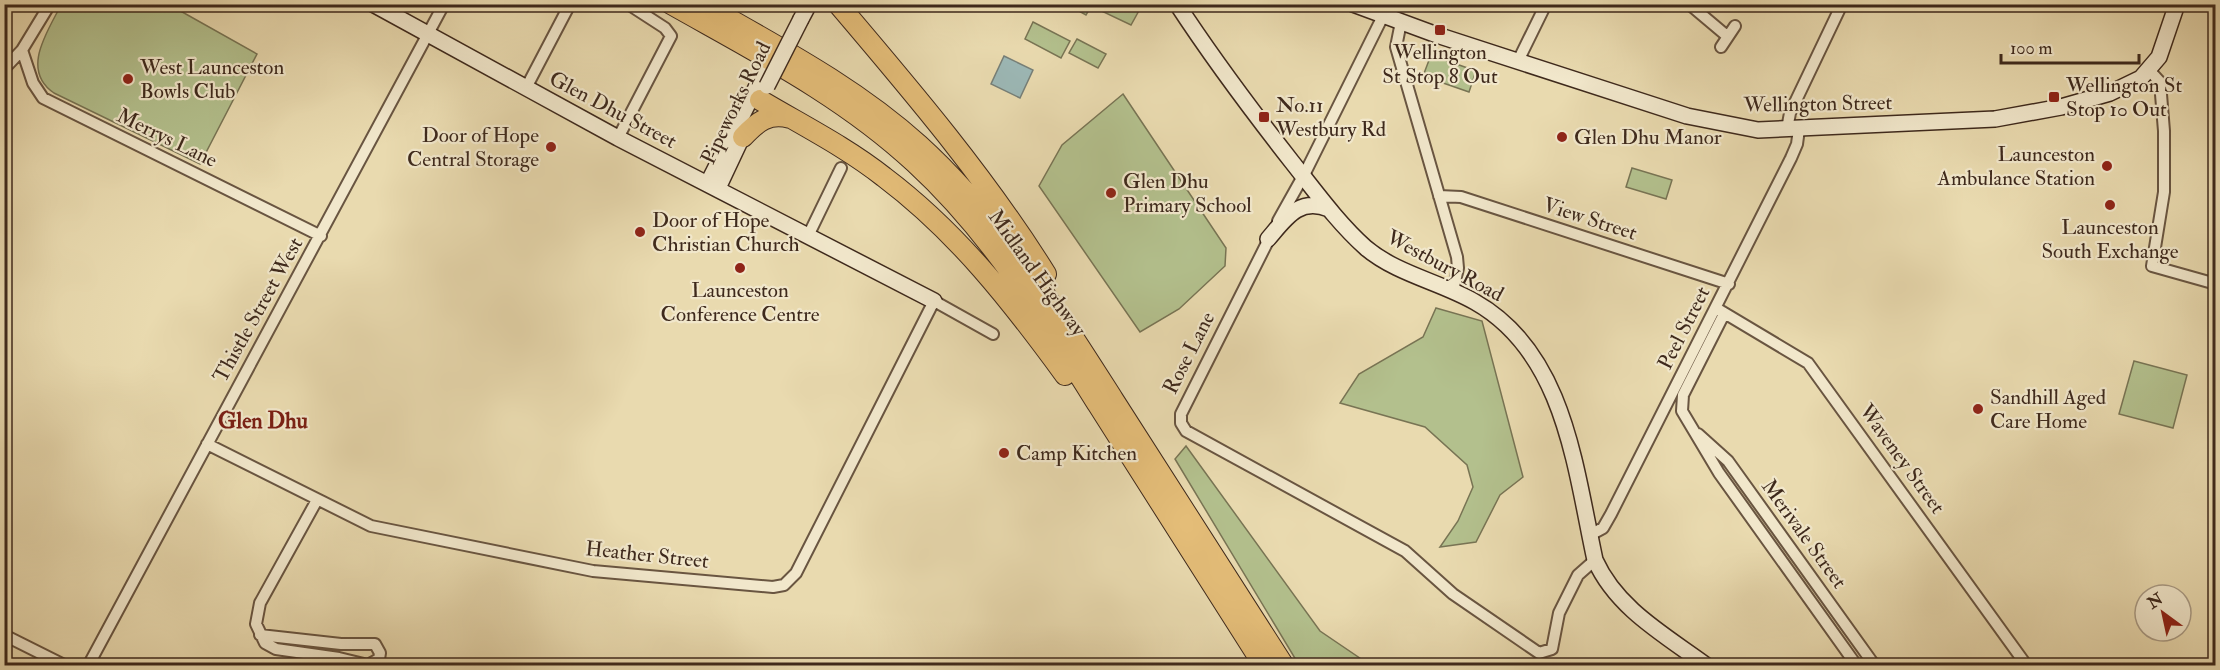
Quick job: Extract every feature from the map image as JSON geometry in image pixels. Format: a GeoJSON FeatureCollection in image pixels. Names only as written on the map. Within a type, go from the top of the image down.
{"type":"FeatureCollection","features":[{"type":"Feature","properties":{"kind":"highway","name":"Midland Highway"},"geometry":{"type":"LineString","coordinates":[[672,4],[827,94],[893,144],[939,187],[992,247],[1030,298],[1264,666]]}},
{"type":"Feature","properties":{"kind":"highway","name":"Midland Highway"},"geometry":{"type":"LineString","coordinates":[[703,4],[841,85],[917,143],[960,185],[998,229],[1045,294],[1284,666]]}},
{"type":"Feature","properties":{"kind":"highway"},"geometry":{"type":"LineString","coordinates":[[838,4],[958,149],[1027,244],[1155,449],[1209,547]]}},
{"type":"Feature","properties":{"kind":"highway"},"geometry":{"type":"LineString","coordinates":[[854,4],[862,24],[879,52]]}},
{"type":"Feature","properties":{"kind":"highway"},"geometry":{"type":"LineString","coordinates":[[760,91],[793,118],[883,176],[931,215],[967,250],[1017,310],[1169,517]]}},
{"type":"Feature","properties":{"kind":"highway"},"geometry":{"type":"LineString","coordinates":[[743,136],[765,118],[776,116],[793,118]]}},
{"type":"Feature","properties":{"kind":"main road","name":"Glen Dhu Street"},"geometry":{"type":"LineString","coordinates":[[373,4],[618,138],[934,301]]}},
{"type":"Feature","properties":{"kind":"main road","name":"Pipeworks Road"},"geometry":{"type":"LineString","coordinates":[[713,186],[743,136],[760,91],[766,66],[798,12],[809,4]]}},
{"type":"Feature","properties":{"kind":"main road","name":"Westbury Road"},"geometry":{"type":"LineString","coordinates":[[1177,4],[1257,117],[1303,177],[1329,209],[1367,248],[1384,260],[1453,291],[1500,318],[1520,338],[1538,362],[1566,434],[1596,560],[1606,582],[1620,599],[1641,618],[1707,666]]}},
{"type":"Feature","properties":{"kind":"main road","name":"Wellington Street"},"geometry":{"type":"LineString","coordinates":[[1353,4],[1382,12],[1401,22],[1687,116],[1735,127],[1793,129],[2014,116],[2061,107],[2110,93],[2131,84],[2150,70],[2167,41],[2177,4]]}},
{"type":"Feature","properties":{"kind":"main road","name":"Pipeworks Road"},"geometry":{"type":"LineString","coordinates":[[713,186],[798,12]]}},
{"type":"Feature","properties":{"kind":"main road"},"geometry":{"type":"LineString","coordinates":[[1268,239],[1299,207],[1314,204],[1329,209]]}},
{"type":"Feature","properties":{"kind":"street"},"geometry":{"type":"LineString","coordinates":[[4,69],[22,50],[50,4]]}},
{"type":"Feature","properties":{"kind":"street","name":"Thistle Street West"},"geometry":{"type":"LineString","coordinates":[[88,666],[444,4]]}},
{"type":"Feature","properties":{"kind":"street"},"geometry":{"type":"LineString","coordinates":[[526,88],[570,4]]}},
{"type":"Feature","properties":{"kind":"street"},"geometry":{"type":"LineString","coordinates":[[618,138],[671,36],[665,28],[628,4]]}},
{"type":"Feature","properties":{"kind":"street"},"geometry":{"type":"LineString","coordinates":[[1518,61],[1546,4]]}},
{"type":"Feature","properties":{"kind":"street"},"geometry":{"type":"LineString","coordinates":[[1689,4],[1727,36]]}},
{"type":"Feature","properties":{"kind":"street","name":"Peel Street"},"geometry":{"type":"LineString","coordinates":[[1590,535],[1603,528],[1720,311],[1729,284],[1797,144],[1790,113],[1842,4]]}},
{"type":"Feature","properties":{"kind":"street","name":"Rose Lane"},"geometry":{"type":"LineString","coordinates":[[1382,12],[1303,177],[1268,239],[1183,409],[1180,418],[1182,427],[1196,438],[1405,550],[1453,594],[1539,653],[1552,649],[1563,605],[1578,575],[1596,560]]}},
{"type":"Feature","properties":{"kind":"street"},"geometry":{"type":"LineString","coordinates":[[1401,22],[1396,47],[1458,266],[1453,291]]}},
{"type":"Feature","properties":{"kind":"street"},"geometry":{"type":"LineString","coordinates":[[1721,47],[1735,26]]}},
{"type":"Feature","properties":{"kind":"street","name":"Merrys Lane"},"geometry":{"type":"LineString","coordinates":[[22,50],[33,83],[44,98],[321,236]]}},
{"type":"Feature","properties":{"kind":"street"},"geometry":{"type":"LineString","coordinates":[[2150,70],[2160,82],[2164,131],[2164,192],[2152,266],[2216,284]]}},
{"type":"Feature","properties":{"kind":"street"},"geometry":{"type":"LineString","coordinates":[[808,236],[841,168]]}},
{"type":"Feature","properties":{"kind":"street","name":"View Street"},"geometry":{"type":"LineString","coordinates":[[1439,196],[1461,197],[1729,284]]}},
{"type":"Feature","properties":{"kind":"street","name":"Glen Dhu Street"},"geometry":{"type":"LineString","coordinates":[[934,301],[993,334]]}},
{"type":"Feature","properties":{"kind":"street","name":"Heather Street"},"geometry":{"type":"LineString","coordinates":[[207,444],[371,526],[572,567],[773,587],[784,585],[796,573],[934,301]]}},
{"type":"Feature","properties":{"kind":"street","name":"Merivale Street"},"geometry":{"type":"LineString","coordinates":[[1720,311],[1681,400],[1682,411],[1719,473],[1857,666]]}},
{"type":"Feature","properties":{"kind":"street","name":"Waveney Street"},"geometry":{"type":"LineString","coordinates":[[1720,311],[1808,363],[2027,666]]}},
{"type":"Feature","properties":{"kind":"street","name":"Merivale Street"},"geometry":{"type":"LineString","coordinates":[[1695,432],[1728,461],[1875,666]]}},
{"type":"Feature","properties":{"kind":"street"},"geometry":{"type":"LineString","coordinates":[[260,635],[341,644],[370,643],[378,647],[380,653],[375,663],[368,665],[339,658],[276,649],[265,643],[260,635],[256,624],[260,603],[317,500]]}},
{"type":"Feature","properties":{"kind":"street"},"geometry":{"type":"LineString","coordinates":[[4,635],[66,666]]}},
{"type":"Feature","properties":{"kind":"green space"},"geometry":{"type":"Polygon","coordinates":[[[168,4],[257,54],[200,164],[54,93],[44,84],[39,73],[40,50],[61,5],[168,4]]]}},
{"type":"Feature","properties":{"kind":"green space"},"geometry":{"type":"Polygon","coordinates":[[[1068,4],[1092,5],[1086,15],[1068,4]]]}},
{"type":"Feature","properties":{"kind":"green space"},"geometry":{"type":"Polygon","coordinates":[[[1137,4],[1141,7],[1131,25],[1093,7],[1094,5],[1137,4]]]}},
{"type":"Feature","properties":{"kind":"green space"},"geometry":{"type":"Polygon","coordinates":[[[1033,22],[1070,41],[1061,58],[1025,39],[1033,22]]]}},
{"type":"Feature","properties":{"kind":"green space"},"geometry":{"type":"Polygon","coordinates":[[[1077,39],[1106,54],[1098,68],[1069,53],[1077,39]]]}},
{"type":"Feature","properties":{"kind":"green space"},"geometry":{"type":"Polygon","coordinates":[[[1431,55],[1476,71],[1469,92],[1423,76],[1431,55]]]}},
{"type":"Feature","properties":{"kind":"green space"},"geometry":{"type":"Polygon","coordinates":[[[1123,94],[1226,248],[1225,266],[1179,309],[1140,332],[1039,186],[1062,145],[1123,94]]]}},
{"type":"Feature","properties":{"kind":"green space"},"geometry":{"type":"Polygon","coordinates":[[[1632,168],[1672,180],[1666,199],[1626,187],[1632,168]]]}},
{"type":"Feature","properties":{"kind":"green space"},"geometry":{"type":"Polygon","coordinates":[[[1436,308],[1482,321],[1523,477],[1500,495],[1476,542],[1440,547],[1458,521],[1473,487],[1467,465],[1425,427],[1340,403],[1359,374],[1423,337],[1436,308]]]}},
{"type":"Feature","properties":{"kind":"green space"},"geometry":{"type":"Polygon","coordinates":[[[2134,361],[2187,375],[2173,428],[2119,414],[2134,361]]]}},
{"type":"Feature","properties":{"kind":"green space"},"geometry":{"type":"Polygon","coordinates":[[[1186,446],[1320,631],[1370,665],[1299,665],[1175,459],[1186,446]]]}},
{"type":"Feature","properties":{"kind":"water"},"geometry":{"type":"Polygon","coordinates":[[[1004,56],[1033,70],[1020,98],[991,84],[1004,56]]]}},
{"type":"Feature","properties":{"kind":"place","name":"Wellington St Stop 8 Out"},"geometry":{"type":"Point","coordinates":[1440,30]}},
{"type":"Feature","properties":{"kind":"place","name":"West Launceston Bowls Club"},"geometry":{"type":"Point","coordinates":[128,79]}},
{"type":"Feature","properties":{"kind":"place","name":"Wellington St Stop 10 Out"},"geometry":{"type":"Point","coordinates":[2054,97]}},
{"type":"Feature","properties":{"kind":"place","name":"No.11 Westbury Rd"},"geometry":{"type":"Point","coordinates":[1264,117]}},
{"type":"Feature","properties":{"kind":"place","name":"Glen Dhu Manor"},"geometry":{"type":"Point","coordinates":[1562,137]}},
{"type":"Feature","properties":{"kind":"place","name":"Door of Hope Central Storage"},"geometry":{"type":"Point","coordinates":[551,147]}},
{"type":"Feature","properties":{"kind":"place","name":"Launceston Ambulance Station"},"geometry":{"type":"Point","coordinates":[2107,166]}},
{"type":"Feature","properties":{"kind":"place","name":"Glen Dhu Primary School"},"geometry":{"type":"Point","coordinates":[1111,193]}},
{"type":"Feature","properties":{"kind":"place","name":"Launceston South Exchange"},"geometry":{"type":"Point","coordinates":[2110,205]}},
{"type":"Feature","properties":{"kind":"place","name":"Door of Hope Christian Church"},"geometry":{"type":"Point","coordinates":[640,232]}},
{"type":"Feature","properties":{"kind":"place","name":"Launceston Conference Centre"},"geometry":{"type":"Point","coordinates":[740,268]}},
{"type":"Feature","properties":{"kind":"place","name":"Sandhill Aged Care Home"},"geometry":{"type":"Point","coordinates":[1978,409]}},
{"type":"Feature","properties":{"kind":"place","name":"Camp Kitchen"},"geometry":{"type":"Point","coordinates":[1004,453]}},
{"type":"Feature","properties":{"kind":"district","name":"Glen Dhu"},"geometry":{"type":"Point","coordinates":[263,421]}}]}
